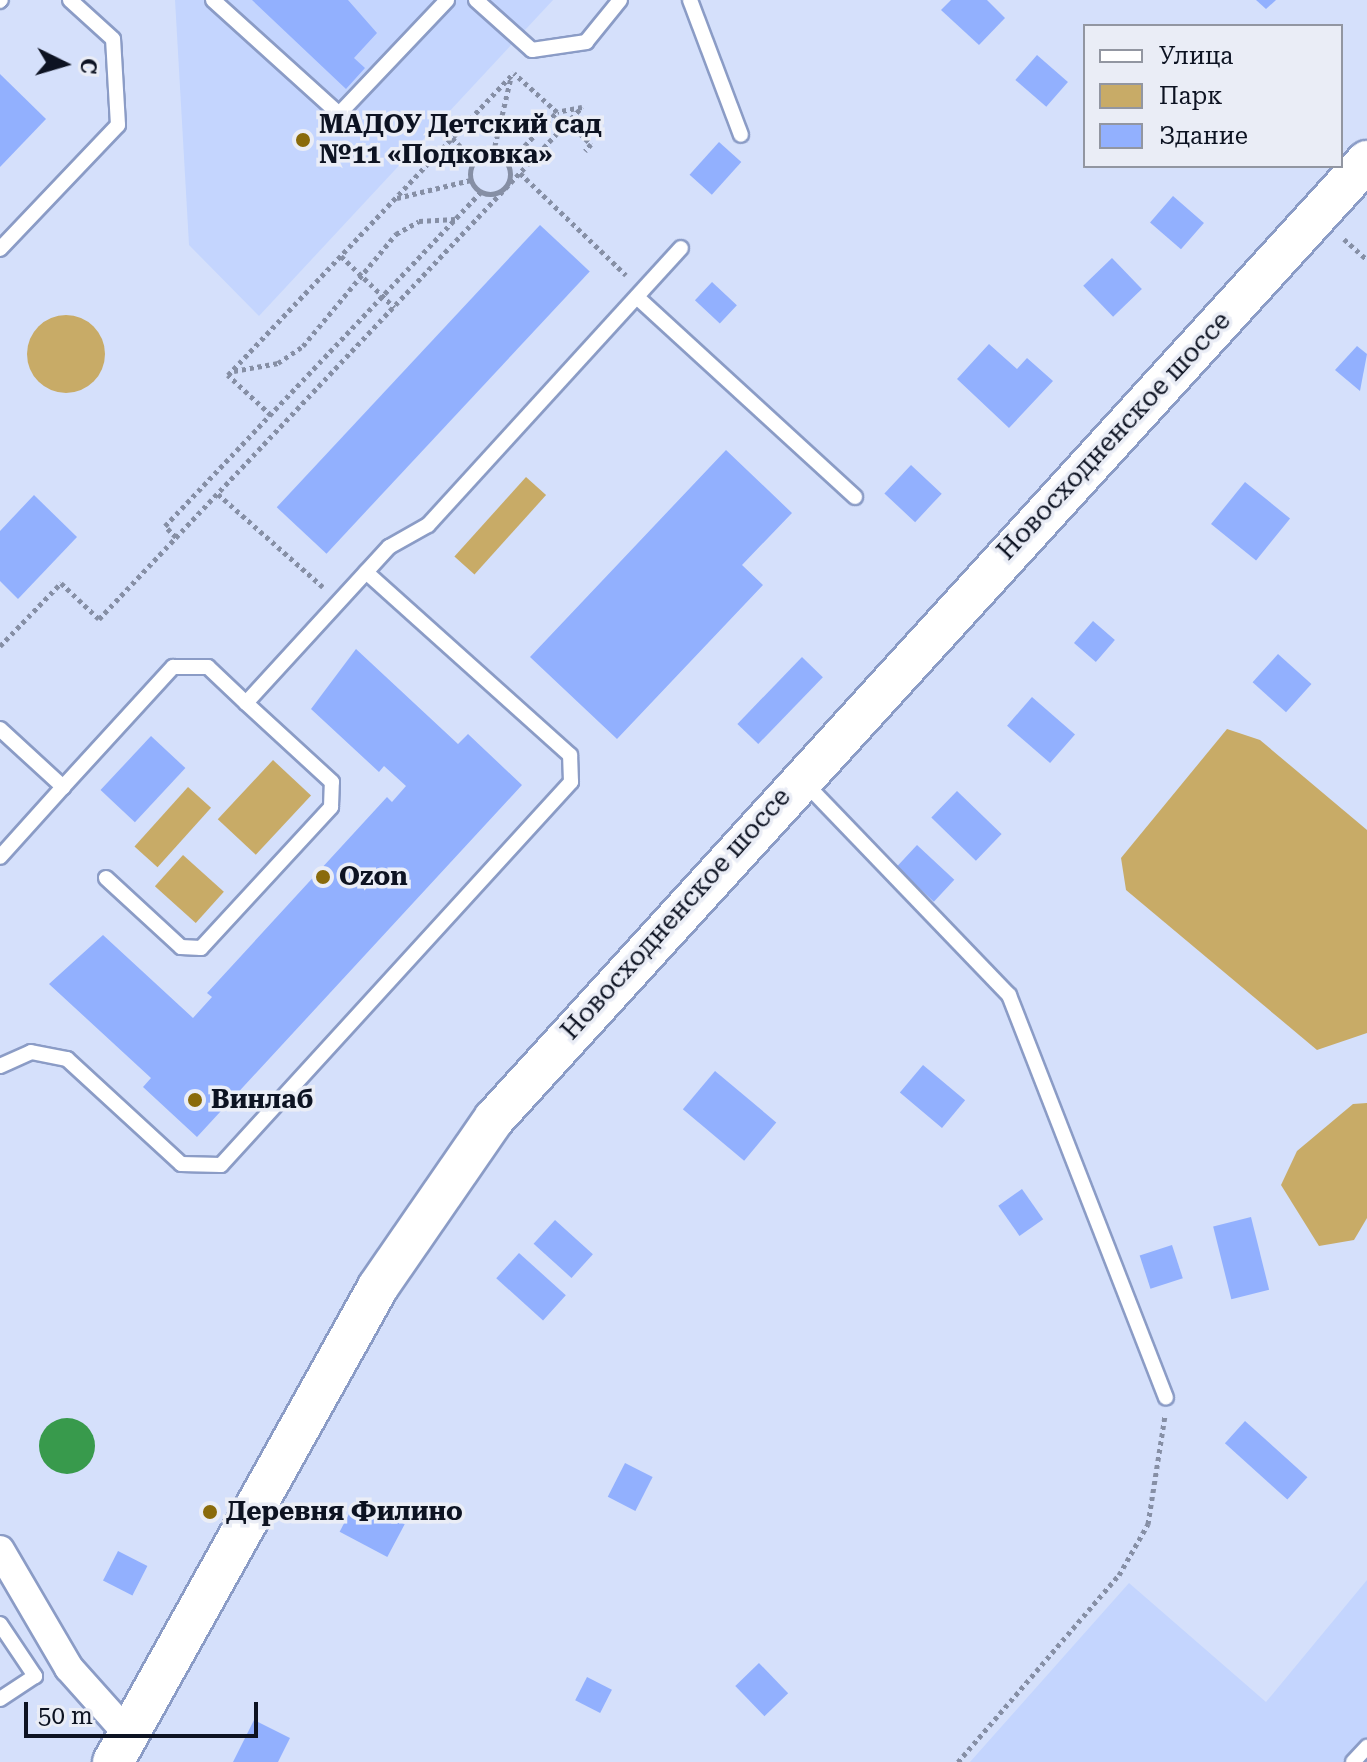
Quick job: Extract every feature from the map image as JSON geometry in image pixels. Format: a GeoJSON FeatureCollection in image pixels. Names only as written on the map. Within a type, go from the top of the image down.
{"type":"FeatureCollection","features":[{"type":"Feature","properties":{"kind":"main road","name":"Новосходненское шоссе"},"geometry":{"type":"LineString","coordinates":[[121,1748],[378,1287],[494,1119],[800,778],[1367,161]]}},
{"type":"Feature","properties":{"kind":"street"},"geometry":{"type":"LineString","coordinates":[[0,1550],[69,1668],[121,1748]]}},
{"type":"Feature","properties":{"kind":"lane"},"geometry":{"type":"LineString","coordinates":[[0,249],[118,125],[113,39],[70,0]]}},
{"type":"Feature","properties":{"kind":"lane"},"geometry":{"type":"LineString","coordinates":[[213,0],[339,114],[447,0]]}},
{"type":"Feature","properties":{"kind":"lane"},"geometry":{"type":"LineString","coordinates":[[476,0],[532,50],[586,42],[620,0]]}},
{"type":"Feature","properties":{"kind":"lane"},"geometry":{"type":"LineString","coordinates":[[690,0],[741,135]]}},
{"type":"Feature","properties":{"kind":"lane"},"geometry":{"type":"LineString","coordinates":[[246,703],[389,547],[428,525],[642,296],[681,248]]}},
{"type":"Feature","properties":{"kind":"lane"},"geometry":{"type":"LineString","coordinates":[[642,296],[855,497]]}},
{"type":"Feature","properties":{"kind":"lane"},"geometry":{"type":"LineString","coordinates":[[0,1066],[31,1052],[67,1059],[181,1164],[221,1165],[571,782],[570,755],[366,572]]}},
{"type":"Feature","properties":{"kind":"lane"},"geometry":{"type":"LineString","coordinates":[[0,857],[173,667],[208,667],[332,782],[331,807],[201,948],[181,947],[106,878]]}},
{"type":"Feature","properties":{"kind":"lane"},"geometry":{"type":"LineString","coordinates":[[0,729],[63,787]]}},
{"type":"Feature","properties":{"kind":"lane"},"geometry":{"type":"LineString","coordinates":[[800,778],[1009,995],[1166,1397]]}},
{"type":"Feature","properties":{"kind":"lane"},"geometry":{"type":"LineString","coordinates":[[0,1624],[35,1676],[0,1699]]}},
{"type":"Feature","properties":{"kind":"lane"},"geometry":{"type":"LineString","coordinates":[[1353,1762],[1367,1747]]}},
{"type":"Feature","properties":{"kind":"path"},"geometry":{"type":"LineString","coordinates":[[271,415],[228,375],[512,75],[532,50]]}},
{"type":"Feature","properties":{"kind":"path"},"geometry":{"type":"LineString","coordinates":[[512,75],[557,112]]}},
{"type":"Feature","properties":{"kind":"path"},"geometry":{"type":"LineString","coordinates":[[493,154],[512,75]]}},
{"type":"Feature","properties":{"kind":"path"},"geometry":{"type":"LineString","coordinates":[[0,646],[61,583],[99,619],[218,494],[505,189],[582,107],[557,112],[508,164],[505,189]]}},
{"type":"Feature","properties":{"kind":"path"},"geometry":{"type":"LineString","coordinates":[[568,122],[591,144],[585,151]]}},
{"type":"Feature","properties":{"kind":"path"},"geometry":{"type":"LineString","coordinates":[[452,138],[475,161]]}},
{"type":"Feature","properties":{"kind":"path"},"geometry":{"type":"LineString","coordinates":[[475,161],[493,154]]}},
{"type":"Feature","properties":{"kind":"path"},"geometry":{"type":"LineString","coordinates":[[493,154],[508,164]]}},
{"type":"Feature","properties":{"kind":"path"},"geometry":{"type":"LineString","coordinates":[[471,180],[475,161]]}},
{"type":"Feature","properties":{"kind":"path"},"geometry":{"type":"LineString","coordinates":[[520,173],[642,296]]}},
{"type":"Feature","properties":{"kind":"path"},"geometry":{"type":"LineString","coordinates":[[396,198],[471,180]]}},
{"type":"Feature","properties":{"kind":"path"},"geometry":{"type":"LineString","coordinates":[[471,180],[481,192]]}},
{"type":"Feature","properties":{"kind":"path"},"geometry":{"type":"LineString","coordinates":[[176,537],[165,526],[481,192],[505,189]]}},
{"type":"Feature","properties":{"kind":"path"},"geometry":{"type":"LineString","coordinates":[[233,371],[278,363],[303,346],[359,273],[407,228],[456,219]]}},
{"type":"Feature","properties":{"kind":"path"},"geometry":{"type":"LineString","coordinates":[[1335,230],[1367,260]]}},
{"type":"Feature","properties":{"kind":"path"},"geometry":{"type":"LineString","coordinates":[[341,256],[394,307]]}},
{"type":"Feature","properties":{"kind":"path"},"geometry":{"type":"LineString","coordinates":[[218,494],[339,601]]}},
{"type":"Feature","properties":{"kind":"path"},"geometry":{"type":"LineString","coordinates":[[958,1762],[1119,1575],[1148,1524],[1166,1397]]}},
{"type":"Feature","properties":{"kind":"shaded area","name":"МАДОУ Детский сад №11 «Подковка»"},"geometry":{"type":"Polygon","coordinates":[[[175,0],[553,0],[259,316],[189,245],[175,0]]]}},
{"type":"Feature","properties":{"kind":"shaded area"},"geometry":{"type":"Polygon","coordinates":[[[67,1418],[87,1426],[95,1446],[87,1466],[67,1474],[47,1466],[39,1446],[47,1426],[67,1418]]]}},
{"type":"Feature","properties":{"kind":"shaded area"},"geometry":{"type":"Polygon","coordinates":[[[1367,1580],[1367,1762],[970,1762],[1129,1583],[1266,1702],[1367,1580]]]}},
{"type":"Feature","properties":{"kind":"green space"},"geometry":{"type":"Polygon","coordinates":[[[66,315],[81,318],[94,326],[102,339],[105,354],[102,369],[94,382],[81,390],[66,393],[51,390],[38,382],[30,369],[27,354],[30,339],[38,326],[51,318],[66,315]]]}},
{"type":"Feature","properties":{"kind":"green space"},"geometry":{"type":"Polygon","coordinates":[[[526,477],[546,495],[474,575],[454,557],[526,477]]]}},
{"type":"Feature","properties":{"kind":"green space"},"geometry":{"type":"Polygon","coordinates":[[[1227,729],[1260,740],[1367,830],[1367,1033],[1317,1050],[1126,890],[1121,858],[1227,729]]]}},
{"type":"Feature","properties":{"kind":"green space"},"geometry":{"type":"Polygon","coordinates":[[[273,760],[311,795],[256,855],[218,819],[273,760]]]}},
{"type":"Feature","properties":{"kind":"green space"},"geometry":{"type":"Polygon","coordinates":[[[188,787],[211,808],[158,867],[134,846],[188,787]]]}},
{"type":"Feature","properties":{"kind":"green space"},"geometry":{"type":"Polygon","coordinates":[[[183,855],[224,892],[196,923],[155,886],[183,855]]]}},
{"type":"Feature","properties":{"kind":"green space"},"geometry":{"type":"Polygon","coordinates":[[[1367,1103],[1367,1218],[1354,1240],[1319,1246],[1281,1185],[1297,1151],[1353,1104],[1367,1103]]]}},
{"type":"Feature","properties":{"kind":"building"},"geometry":{"type":"Polygon","coordinates":[[[252,0],[348,0],[377,33],[354,58],[365,68],[346,89],[252,0]]]}},
{"type":"Feature","properties":{"kind":"building"},"geometry":{"type":"Polygon","coordinates":[[[951,0],[987,0],[1005,18],[979,45],[941,10],[951,0]]]}},
{"type":"Feature","properties":{"kind":"building"},"geometry":{"type":"Polygon","coordinates":[[[1256,0],[1276,0],[1266,9],[1256,0]]]}},
{"type":"Feature","properties":{"kind":"building"},"geometry":{"type":"Polygon","coordinates":[[[1037,55],[1068,82],[1046,107],[1015,80],[1037,55]]]}},
{"type":"Feature","properties":{"kind":"building"},"geometry":{"type":"Polygon","coordinates":[[[0,74],[46,119],[0,167],[0,74]]]}},
{"type":"Feature","properties":{"kind":"building"},"geometry":{"type":"Polygon","coordinates":[[[719,142],[741,162],[712,195],[690,175],[719,142]]]}},
{"type":"Feature","properties":{"kind":"building"},"geometry":{"type":"Polygon","coordinates":[[[1173,196],[1204,223],[1181,249],[1150,222],[1173,196]]]}},
{"type":"Feature","properties":{"kind":"building"},"geometry":{"type":"Polygon","coordinates":[[[540,225],[590,271],[326,554],[277,507],[540,225]]]}},
{"type":"Feature","properties":{"kind":"building"},"geometry":{"type":"Polygon","coordinates":[[[1112,258],[1142,289],[1113,317],[1083,286],[1112,258]]]}},
{"type":"Feature","properties":{"kind":"building"},"geometry":{"type":"Polygon","coordinates":[[[712,282],[737,305],[720,323],[695,300],[712,282]]]}},
{"type":"Feature","properties":{"kind":"building"},"geometry":{"type":"Polygon","coordinates":[[[989,344],[1017,369],[1027,358],[1053,381],[1009,428],[957,379],[989,344]]]}},
{"type":"Feature","properties":{"kind":"building"},"geometry":{"type":"Polygon","coordinates":[[[1357,346],[1367,354],[1360,391],[1335,370],[1357,346]]]}},
{"type":"Feature","properties":{"kind":"building"},"geometry":{"type":"Polygon","coordinates":[[[726,450],[792,513],[742,565],[763,585],[617,739],[530,657],[726,450]]]}},
{"type":"Feature","properties":{"kind":"building"},"geometry":{"type":"Polygon","coordinates":[[[911,465],[942,494],[915,522],[884,494],[911,465]]]}},
{"type":"Feature","properties":{"kind":"building"},"geometry":{"type":"Polygon","coordinates":[[[1245,482],[1290,519],[1256,560],[1211,524],[1245,482]]]}},
{"type":"Feature","properties":{"kind":"building"},"geometry":{"type":"Polygon","coordinates":[[[34,495],[77,537],[18,599],[0,581],[0,531],[34,495]]]}},
{"type":"Feature","properties":{"kind":"building"},"geometry":{"type":"Polygon","coordinates":[[[1093,621],[1115,640],[1096,662],[1074,643],[1093,621]]]}},
{"type":"Feature","properties":{"kind":"building"},"geometry":{"type":"Polygon","coordinates":[[[356,649],[458,744],[468,734],[522,785],[197,1137],[143,1087],[151,1078],[49,984],[103,935],[193,1018],[212,997],[207,993],[387,797],[392,802],[406,786],[384,766],[379,772],[311,709],[356,649]]]}},
{"type":"Feature","properties":{"kind":"building"},"geometry":{"type":"Polygon","coordinates":[[[1278,654],[1311,684],[1286,712],[1253,682],[1278,654]]]}},
{"type":"Feature","properties":{"kind":"building"},"geometry":{"type":"Polygon","coordinates":[[[802,657],[823,677],[758,744],[737,724],[802,657]]]}},
{"type":"Feature","properties":{"kind":"building"},"geometry":{"type":"Polygon","coordinates":[[[1032,697],[1075,734],[1050,763],[1007,726],[1032,697]]]}},
{"type":"Feature","properties":{"kind":"building"},"geometry":{"type":"Polygon","coordinates":[[[151,736],[185,768],[135,822],[101,790],[151,736]]]}},
{"type":"Feature","properties":{"kind":"building"},"geometry":{"type":"Polygon","coordinates":[[[957,791],[1002,834],[976,861],[931,818],[957,791]]]}},
{"type":"Feature","properties":{"kind":"building"},"geometry":{"type":"Polygon","coordinates":[[[917,845],[954,880],[934,902],[897,867],[917,845]]]}},
{"type":"Feature","properties":{"kind":"building"},"geometry":{"type":"Polygon","coordinates":[[[923,1065],[965,1100],[942,1128],[900,1093],[923,1065]]]}},
{"type":"Feature","properties":{"kind":"building"},"geometry":{"type":"Polygon","coordinates":[[[715,1071],[776,1122],[744,1161],[683,1109],[715,1071]]]}},
{"type":"Feature","properties":{"kind":"building"},"geometry":{"type":"Polygon","coordinates":[[[1022,1189],[1043,1219],[1019,1236],[998,1206],[1022,1189]]]}},
{"type":"Feature","properties":{"kind":"building"},"geometry":{"type":"Polygon","coordinates":[[[1251,1217],[1269,1290],[1231,1299],[1213,1226],[1251,1217]]]}},
{"type":"Feature","properties":{"kind":"building"},"geometry":{"type":"Polygon","coordinates":[[[555,1220],[593,1254],[571,1278],[534,1244],[555,1220]]]}},
{"type":"Feature","properties":{"kind":"building"},"geometry":{"type":"Polygon","coordinates":[[[1172,1245],[1183,1278],[1150,1289],[1140,1256],[1172,1245]]]}},
{"type":"Feature","properties":{"kind":"building"},"geometry":{"type":"Polygon","coordinates":[[[519,1253],[566,1295],[543,1320],[496,1278],[519,1253]]]}},
{"type":"Feature","properties":{"kind":"building"},"geometry":{"type":"Polygon","coordinates":[[[1245,1421],[1307,1477],[1287,1500],[1225,1443],[1245,1421]]]}},
{"type":"Feature","properties":{"kind":"building"},"geometry":{"type":"Polygon","coordinates":[[[625,1463],[653,1477],[635,1511],[608,1497],[625,1463]]]}},
{"type":"Feature","properties":{"kind":"building"},"geometry":{"type":"Polygon","coordinates":[[[357,1499],[405,1524],[387,1557],[340,1532],[357,1499]]]}},
{"type":"Feature","properties":{"kind":"building"},"geometry":{"type":"Polygon","coordinates":[[[118,1551],[147,1566],[132,1595],[103,1580],[118,1551]]]}},
{"type":"Feature","properties":{"kind":"building"},"geometry":{"type":"Polygon","coordinates":[[[759,1663],[788,1693],[764,1716],[735,1686],[759,1663]]]}},
{"type":"Feature","properties":{"kind":"building"},"geometry":{"type":"Polygon","coordinates":[[[587,1677],[612,1690],[600,1713],[575,1700],[587,1677]]]}},
{"type":"Feature","properties":{"kind":"building"},"geometry":{"type":"Polygon","coordinates":[[[254,1720],[290,1738],[278,1762],[233,1762],[254,1720]]]}},
{"type":"Feature","properties":{"kind":"place","name":"МАДОУ Детский сад №11 «Подковка»"},"geometry":{"type":"Point","coordinates":[303,140]}},
{"type":"Feature","properties":{"kind":"place","name":"Ozon"},"geometry":{"type":"Point","coordinates":[323,877]}},
{"type":"Feature","properties":{"kind":"place","name":"Винлаб"},"geometry":{"type":"Point","coordinates":[195,1100]}},
{"type":"Feature","properties":{"kind":"place","name":"Деревня Филино"},"geometry":{"type":"Point","coordinates":[210,1512]}}]}
